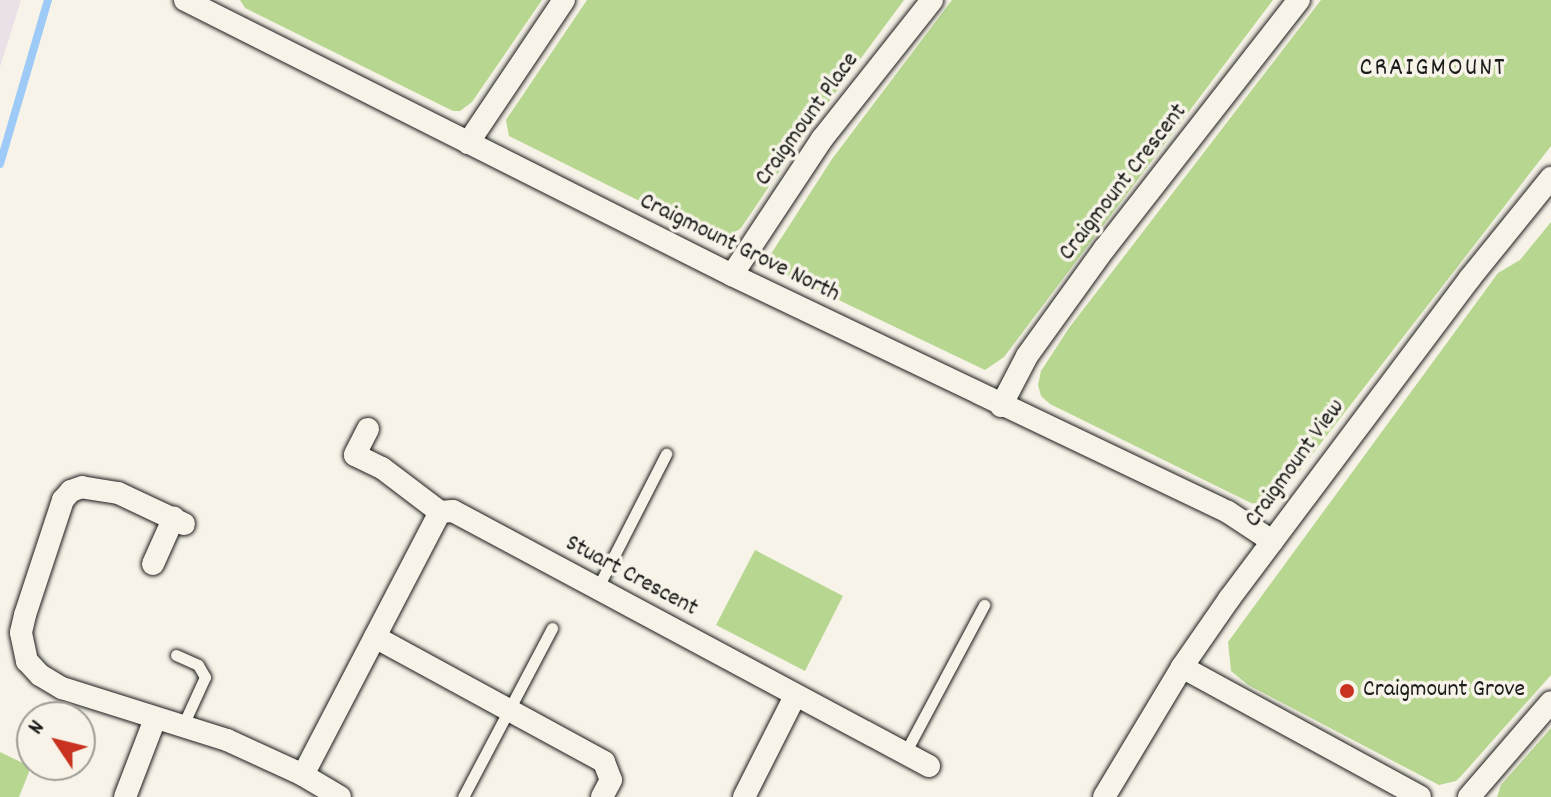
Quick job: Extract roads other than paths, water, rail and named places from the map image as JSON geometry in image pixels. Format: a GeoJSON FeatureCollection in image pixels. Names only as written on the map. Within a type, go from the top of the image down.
{"type":"FeatureCollection","features":[{"type":"Feature","properties":{"kind":"street","name":"Craigmount Grove North"},"geometry":{"type":"LineString","coordinates":[[185,0],[212,6],[468,143],[1001,406],[1228,512],[1272,541]]}},
{"type":"Feature","properties":{"kind":"street"},"geometry":{"type":"LineString","coordinates":[[468,143],[564,0]]}},
{"type":"Feature","properties":{"kind":"street","name":"Craigmount Place"},"geometry":{"type":"LineString","coordinates":[[732,275],[822,139],[932,0]]}},
{"type":"Feature","properties":{"kind":"street","name":"Craigmount Crescent"},"geometry":{"type":"LineString","coordinates":[[1001,406],[1027,356],[1105,248],[1299,0]]}},
{"type":"Feature","properties":{"kind":"street","name":"Craigmount View"},"geometry":{"type":"LineString","coordinates":[[1104,797],[1182,667],[1272,541],[1451,301],[1551,178]]}},
{"type":"Feature","properties":{"kind":"street","name":"Stuart Crescent"},"geometry":{"type":"LineString","coordinates":[[368,429],[355,455],[382,468],[440,512],[453,511],[929,766]]}},
{"type":"Feature","properties":{"kind":"street"},"geometry":{"type":"LineString","coordinates":[[153,564],[179,521],[118,493],[82,487],[71,491],[58,514],[21,633],[23,650],[40,675],[62,688],[227,740],[303,775],[340,797]]}},
{"type":"Feature","properties":{"kind":"street"},"geometry":{"type":"LineString","coordinates":[[303,775],[440,512]]}},
{"type":"Feature","properties":{"kind":"street"},"geometry":{"type":"LineString","coordinates":[[375,637],[604,762],[611,780],[602,797]]}},
{"type":"Feature","properties":{"kind":"street"},"geometry":{"type":"LineString","coordinates":[[1182,667],[1420,797]]}},
{"type":"Feature","properties":{"kind":"street"},"geometry":{"type":"LineString","coordinates":[[744,797],[795,696]]}},
{"type":"Feature","properties":{"kind":"street"},"geometry":{"type":"LineString","coordinates":[[1469,797],[1551,702]]}},
{"type":"Feature","properties":{"kind":"street"},"geometry":{"type":"LineString","coordinates":[[125,797],[155,719]]}},
{"type":"Feature","properties":{"kind":"lane"},"geometry":{"type":"LineString","coordinates":[[597,589],[666,454]]}},
{"type":"Feature","properties":{"kind":"lane"},"geometry":{"type":"LineString","coordinates":[[905,753],[984,605]]}},
{"type":"Feature","properties":{"kind":"lane"},"geometry":{"type":"LineString","coordinates":[[463,797],[552,628]]}},
{"type":"Feature","properties":{"kind":"lane"},"geometry":{"type":"LineString","coordinates":[[176,655],[198,665],[205,677],[183,725]]}},
{"type":"Feature","properties":{"kind":"waterway"},"geometry":{"type":"LineString","coordinates":[[0,164],[48,0]]}},
{"type":"Feature","properties":{"kind":"place","name":"Craigmount Grove"},"geometry":{"type":"Point","coordinates":[1347,691]}},
{"type":"Feature","properties":{"kind":"district","name":"CRAIGMOUNT"},"geometry":{"type":"Point","coordinates":[1433,69]}}]}
